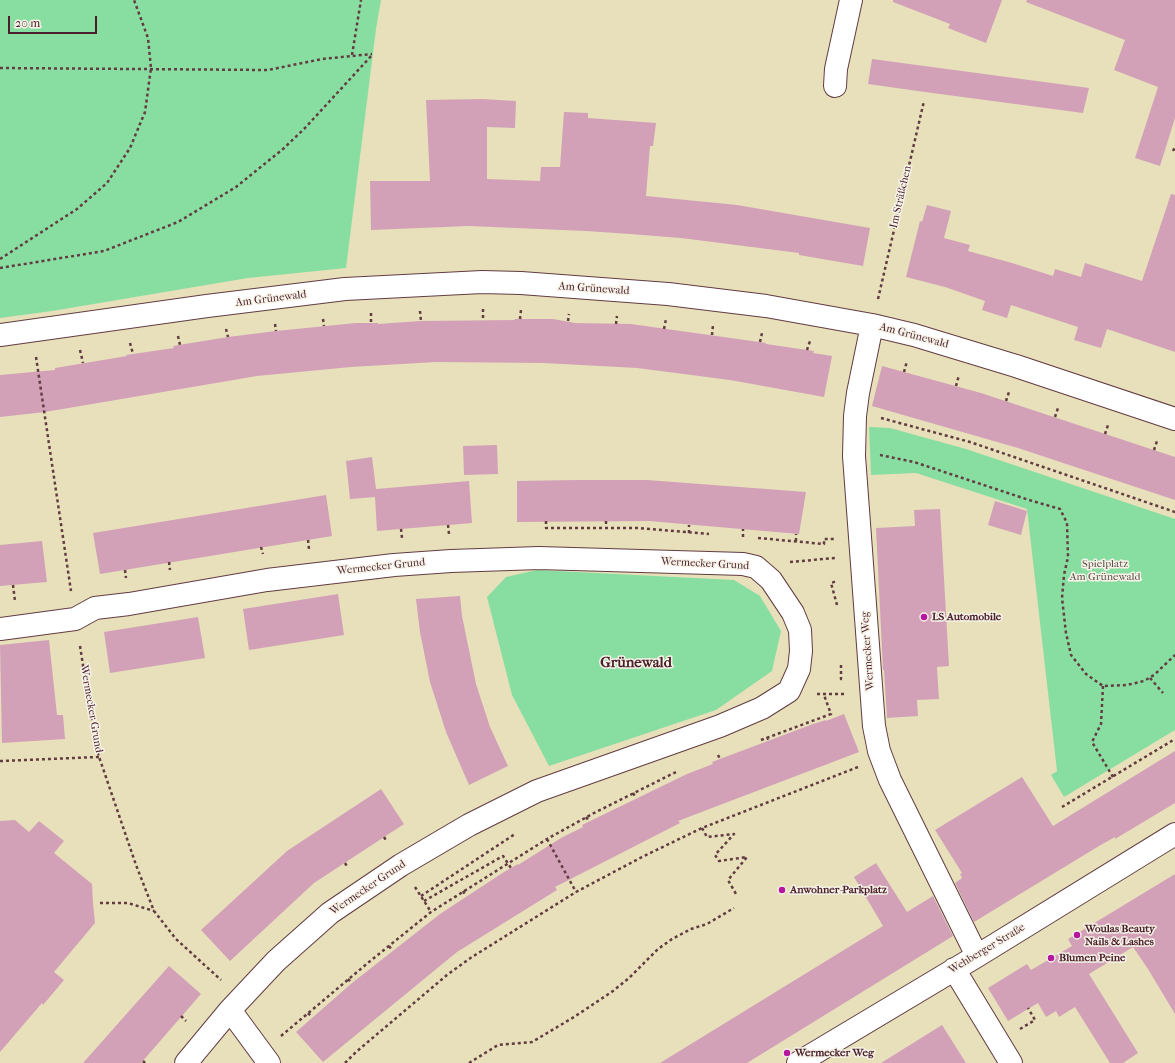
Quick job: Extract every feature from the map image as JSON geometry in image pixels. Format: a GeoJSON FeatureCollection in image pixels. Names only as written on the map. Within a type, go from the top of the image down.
{"type":"FeatureCollection","features":[{"type":"Feature","properties":{"kind":"street"},"geometry":{"type":"LineString","coordinates":[[835,86],[836,69],[851,0]]}},
{"type":"Feature","properties":{"kind":"street","name":"Am Grünewald"},"geometry":{"type":"LineString","coordinates":[[0,334],[207,306],[369,287],[482,282],[521,283],[668,294],[766,306],[872,324],[914,335],[1009,364],[1175,419]]}},
{"type":"Feature","properties":{"kind":"street","name":"Wermecker Weg"},"geometry":{"type":"LineString","coordinates":[[872,324],[858,393],[855,416],[854,456],[874,726],[879,750],[893,786],[977,956]]}},
{"type":"Feature","properties":{"kind":"street","name":"Wermecker Grund"},"geometry":{"type":"LineString","coordinates":[[0,629],[76,619],[95,608],[129,604],[267,580],[394,565],[458,560],[539,558],[743,564],[756,567],[771,580],[793,613],[800,630],[801,650],[799,669],[789,691],[762,708],[720,726],[537,791],[469,825],[401,865],[330,913],[276,961],[236,1003],[186,1063]]}},
{"type":"Feature","properties":{"kind":"street","name":"Wehberger Straße"},"geometry":{"type":"LineString","coordinates":[[798,1063],[954,968],[977,956],[1175,834]]}},
{"type":"Feature","properties":{"kind":"street"},"geometry":{"type":"LineString","coordinates":[[954,968],[1011,1063]]}},
{"type":"Feature","properties":{"kind":"street"},"geometry":{"type":"LineString","coordinates":[[236,1003],[269,1063]]}},
{"type":"Feature","properties":{"kind":"path"},"geometry":{"type":"LineString","coordinates":[[0,259],[77,209],[107,183],[130,148],[145,112],[151,68],[148,38],[134,0]]}},
{"type":"Feature","properties":{"kind":"path"},"geometry":{"type":"LineString","coordinates":[[352,55],[361,0]]}},
{"type":"Feature","properties":{"kind":"path"},"geometry":{"type":"LineString","coordinates":[[0,68],[268,70],[322,59],[373,54],[306,128],[282,149],[236,187],[178,222],[104,250],[0,268]]}},
{"type":"Feature","properties":{"kind":"path","name":"Im Sträßchen"},"geometry":{"type":"LineString","coordinates":[[879,293],[924,100]]}},
{"type":"Feature","properties":{"kind":"path"},"geometry":{"type":"LineString","coordinates":[[1173,151],[1175,147]]}},
{"type":"Feature","properties":{"kind":"path"},"geometry":{"type":"LineString","coordinates":[[39,377],[76,619]]}},
{"type":"Feature","properties":{"kind":"path"},"geometry":{"type":"LineString","coordinates":[[855,416],[893,420],[970,442],[1175,512]]}},
{"type":"Feature","properties":{"kind":"path"},"geometry":{"type":"LineString","coordinates":[[875,454],[914,462],[1060,509],[1067,523],[1068,557],[1064,575],[1062,598],[1065,613],[1066,633],[1071,655],[1086,674],[1103,686],[1127,685],[1144,681],[1154,675],[1175,655]]}},
{"type":"Feature","properties":{"kind":"path"},"geometry":{"type":"LineString","coordinates":[[546,521],[546,528],[606,527],[689,533],[689,525]]}},
{"type":"Feature","properties":{"kind":"path"},"geometry":{"type":"LineString","coordinates":[[606,521],[606,527]]}},
{"type":"Feature","properties":{"kind":"path"},"geometry":{"type":"LineString","coordinates":[[648,529],[648,534]]}},
{"type":"Feature","properties":{"kind":"path"},"geometry":{"type":"LineString","coordinates":[[743,529],[743,537],[824,544],[824,539]]}},
{"type":"Feature","properties":{"kind":"path"},"geometry":{"type":"LineString","coordinates":[[796,534],[796,541]]}},
{"type":"Feature","properties":{"kind":"path"},"geometry":{"type":"LineString","coordinates":[[169,562],[170,570]]}},
{"type":"Feature","properties":{"kind":"path"},"geometry":{"type":"LineString","coordinates":[[125,570],[126,579]]}},
{"type":"Feature","properties":{"kind":"path"},"geometry":{"type":"LineString","coordinates":[[13,585],[14,597]]}},
{"type":"Feature","properties":{"kind":"path","name":"Wermecker Grund"},"geometry":{"type":"LineString","coordinates":[[76,619],[96,748],[136,865],[154,911],[176,938],[236,1003]]}},
{"type":"Feature","properties":{"kind":"path"},"geometry":{"type":"LineString","coordinates":[[1150,678],[1163,693]]}},
{"type":"Feature","properties":{"kind":"path"},"geometry":{"type":"LineString","coordinates":[[1103,686],[1101,724],[1092,742],[1113,777]]}},
{"type":"Feature","properties":{"kind":"path"},"geometry":{"type":"LineString","coordinates":[[769,742],[767,737],[831,714],[824,695],[834,695]]}},
{"type":"Feature","properties":{"kind":"path"},"geometry":{"type":"LineString","coordinates":[[1062,807],[1175,739]]}},
{"type":"Feature","properties":{"kind":"path"},"geometry":{"type":"LineString","coordinates":[[344,1063],[447,975],[472,957],[576,892],[642,857],[702,828],[864,765],[861,758],[879,750]]}},
{"type":"Feature","properties":{"kind":"path"},"geometry":{"type":"LineString","coordinates":[[712,758],[718,755],[720,759]]}},
{"type":"Feature","properties":{"kind":"path"},"geometry":{"type":"LineString","coordinates":[[0,761],[99,757]]}},
{"type":"Feature","properties":{"kind":"path"},"geometry":{"type":"LineString","coordinates":[[288,1030],[431,912],[547,839],[586,817],[678,771]]}},
{"type":"Feature","properties":{"kind":"path"},"geometry":{"type":"LineString","coordinates":[[634,793],[636,798]]}},
{"type":"Feature","properties":{"kind":"path"},"geometry":{"type":"LineString","coordinates":[[586,817],[589,821]]}},
{"type":"Feature","properties":{"kind":"path"},"geometry":{"type":"LineString","coordinates":[[702,828],[707,837],[734,834],[715,855],[718,861],[747,857],[728,880],[736,894]]}},
{"type":"Feature","properties":{"kind":"path"},"geometry":{"type":"LineString","coordinates":[[547,839],[576,892]]}},
{"type":"Feature","properties":{"kind":"path"},"geometry":{"type":"LineString","coordinates":[[424,901],[503,856],[510,868]]}},
{"type":"Feature","properties":{"kind":"path"},"geometry":{"type":"LineString","coordinates":[[463,891],[466,896]]}},
{"type":"Feature","properties":{"kind":"path"},"geometry":{"type":"LineString","coordinates":[[420,896],[431,912]]}},
{"type":"Feature","properties":{"kind":"path"},"geometry":{"type":"LineString","coordinates":[[100,903],[128,903],[154,911]]}},
{"type":"Feature","properties":{"kind":"path"},"geometry":{"type":"LineString","coordinates":[[469,1063],[498,1045],[532,1042],[574,1017],[613,991],[629,978],[658,949],[672,939],[691,929],[707,924],[734,908]]}},
{"type":"Feature","properties":{"kind":"path"},"geometry":{"type":"LineString","coordinates":[[389,946],[392,950]]}},
{"type":"Feature","properties":{"kind":"path"},"geometry":{"type":"LineString","coordinates":[[348,979],[352,983]]}},
{"type":"Feature","properties":{"kind":"path"},"geometry":{"type":"LineString","coordinates":[[308,1013],[312,1017]]}},
{"type":"Feature","properties":{"kind":"green space"},"geometry":{"type":"Polygon","coordinates":[[[0,0],[381,0],[376,29],[346,268],[248,278],[52,311],[0,318],[0,0]]]}},
{"type":"Feature","properties":{"kind":"green space","name":"Spielplatz Am Grünewald"},"geometry":{"type":"Polygon","coordinates":[[[869,427],[890,428],[966,449],[1175,519],[1175,730],[1064,797],[1051,775],[1057,771],[1027,509],[916,473],[871,475],[869,427]]]}},
{"type":"Feature","properties":{"kind":"green space"},"geometry":{"type":"Polygon","coordinates":[[[537,570],[734,580],[760,596],[781,631],[772,671],[716,710],[549,766],[512,695],[487,597],[506,577],[537,570]]]}},
{"type":"Feature","properties":{"kind":"building"},"geometry":{"type":"Polygon","coordinates":[[[893,0],[1002,0],[986,43],[948,28],[950,24],[893,2],[893,0]]]}},
{"type":"Feature","properties":{"kind":"building"},"geometry":{"type":"Polygon","coordinates":[[[1027,0],[1175,0],[1175,118],[1160,166],[1135,158],[1158,87],[1114,70],[1125,40],[1026,2],[1027,0]]]}},
{"type":"Feature","properties":{"kind":"building"},"geometry":{"type":"Polygon","coordinates":[[[872,59],[1089,88],[1083,113],[925,92],[868,84],[872,59]]]}},
{"type":"Feature","properties":{"kind":"building"},"geometry":{"type":"Polygon","coordinates":[[[482,99],[516,101],[515,128],[487,127],[487,179],[540,181],[541,167],[560,167],[564,112],[588,113],[588,118],[656,123],[653,146],[650,146],[646,196],[737,205],[870,228],[863,266],[799,255],[799,253],[681,238],[630,234],[469,226],[371,230],[370,181],[430,181],[426,100],[482,99]]]}},
{"type":"Feature","properties":{"kind":"building"},"geometry":{"type":"Polygon","coordinates":[[[1171,194],[1175,195],[1175,352],[1107,329],[1101,348],[1074,340],[1078,327],[1011,305],[1007,318],[982,310],[985,301],[945,287],[906,277],[920,221],[922,222],[927,205],[951,211],[944,238],[970,245],[968,251],[1053,276],[1055,269],[1081,277],[1085,263],[1142,281],[1171,194]]]}},
{"type":"Feature","properties":{"kind":"building"},"geometry":{"type":"Polygon","coordinates":[[[553,319],[575,323],[631,324],[766,343],[814,351],[813,353],[832,356],[824,397],[730,380],[637,368],[544,363],[436,362],[351,367],[257,376],[45,412],[0,417],[0,375],[55,370],[55,368],[174,348],[173,346],[276,331],[356,323],[378,324],[421,321],[553,319]]]}},
{"type":"Feature","properties":{"kind":"building"},"geometry":{"type":"Polygon","coordinates":[[[882,366],[981,393],[1175,457],[1175,500],[1018,448],[872,406],[882,366]]]}},
{"type":"Feature","properties":{"kind":"building"},"geometry":{"type":"Polygon","coordinates":[[[497,445],[498,474],[464,475],[463,446],[497,445]]]}},
{"type":"Feature","properties":{"kind":"building"},"geometry":{"type":"Polygon","coordinates":[[[372,457],[376,489],[469,481],[472,523],[377,531],[375,497],[350,499],[346,461],[372,457]]]}},
{"type":"Feature","properties":{"kind":"building"},"geometry":{"type":"Polygon","coordinates":[[[647,480],[806,492],[799,534],[649,521],[517,522],[517,481],[647,480]]]}},
{"type":"Feature","properties":{"kind":"building"},"geometry":{"type":"Polygon","coordinates":[[[326,495],[332,536],[100,574],[93,533],[326,495]]]}},
{"type":"Feature","properties":{"kind":"building"},"geometry":{"type":"Polygon","coordinates":[[[995,501],[1027,511],[1021,535],[988,525],[995,501]]]}},
{"type":"Feature","properties":{"kind":"building"},"geometry":{"type":"Polygon","coordinates":[[[940,509],[949,666],[937,667],[939,699],[917,700],[918,716],[887,718],[883,670],[876,528],[915,526],[914,510],[940,509]]]}},
{"type":"Feature","properties":{"kind":"building"},"geometry":{"type":"Polygon","coordinates":[[[42,541],[47,582],[0,586],[0,545],[42,541]]]}},
{"type":"Feature","properties":{"kind":"building"},"geometry":{"type":"Polygon","coordinates":[[[338,594],[344,635],[249,650],[243,609],[338,594]]]}},
{"type":"Feature","properties":{"kind":"building"},"geometry":{"type":"Polygon","coordinates":[[[460,596],[462,616],[476,684],[490,727],[508,766],[469,785],[446,732],[430,682],[420,632],[416,599],[460,596]]]}},
{"type":"Feature","properties":{"kind":"building"},"geometry":{"type":"Polygon","coordinates":[[[198,617],[205,658],[110,673],[104,632],[198,617]]]}},
{"type":"Feature","properties":{"kind":"building"},"geometry":{"type":"Polygon","coordinates":[[[49,640],[57,715],[63,715],[65,739],[2,743],[0,645],[49,640]]]}},
{"type":"Feature","properties":{"kind":"building"},"geometry":{"type":"Polygon","coordinates":[[[844,714],[859,752],[678,821],[680,823],[555,887],[557,890],[457,952],[323,1062],[296,1032],[352,983],[440,914],[504,872],[561,838],[583,827],[582,825],[687,774],[713,764],[712,762],[844,714]]]}},
{"type":"Feature","properties":{"kind":"building"},"geometry":{"type":"Polygon","coordinates":[[[1175,751],[1175,803],[1115,839],[1115,837],[1099,846],[974,922],[955,883],[962,878],[960,874],[962,873],[935,830],[1022,777],[1053,826],[1175,751]]]}},
{"type":"Feature","properties":{"kind":"building"},"geometry":{"type":"Polygon","coordinates":[[[381,789],[404,824],[314,883],[230,961],[201,930],[287,851],[381,789]]]}},
{"type":"Feature","properties":{"kind":"building"},"geometry":{"type":"Polygon","coordinates":[[[15,820],[29,832],[39,821],[64,841],[54,853],[92,884],[95,923],[54,972],[64,980],[0,1052],[0,821],[15,820]]]}},
{"type":"Feature","properties":{"kind":"building"},"geometry":{"type":"Polygon","coordinates":[[[876,863],[907,912],[933,896],[953,936],[747,1063],[660,1063],[883,926],[854,877],[876,863]]]}},
{"type":"Feature","properties":{"kind":"building"},"geometry":{"type":"Polygon","coordinates":[[[1175,874],[1175,1014],[1133,947],[1089,974],[1138,1053],[1123,1063],[1110,1063],[1075,1007],[1059,1017],[1056,1011],[1046,1017],[1038,1003],[1008,1021],[988,988],[1027,964],[1031,970],[1072,946],[1068,939],[1175,874]]]}},
{"type":"Feature","properties":{"kind":"building"},"geometry":{"type":"Polygon","coordinates":[[[169,966],[201,994],[141,1063],[83,1063],[169,966]]]}},
{"type":"Feature","properties":{"kind":"building"},"geometry":{"type":"Polygon","coordinates":[[[942,1025],[966,1063],[881,1063],[942,1025]]]}},
{"type":"Feature","properties":{"kind":"place","name":"LS Automobile"},"geometry":{"type":"Point","coordinates":[924,617]}},
{"type":"Feature","properties":{"kind":"place","name":"Anwohner-Parkplatz"},"geometry":{"type":"Point","coordinates":[782,890]}},
{"type":"Feature","properties":{"kind":"place","name":"Woulas Beauty Nails & Lashes"},"geometry":{"type":"Point","coordinates":[1077,935]}},
{"type":"Feature","properties":{"kind":"place","name":"Blumen Peine"},"geometry":{"type":"Point","coordinates":[1051,958]}},
{"type":"Feature","properties":{"kind":"place","name":"Wermecker Weg"},"geometry":{"type":"Point","coordinates":[787,1053]}},
{"type":"Feature","properties":{"kind":"district","name":"Grünewald"},"geometry":{"type":"Point","coordinates":[636,663]}}]}
